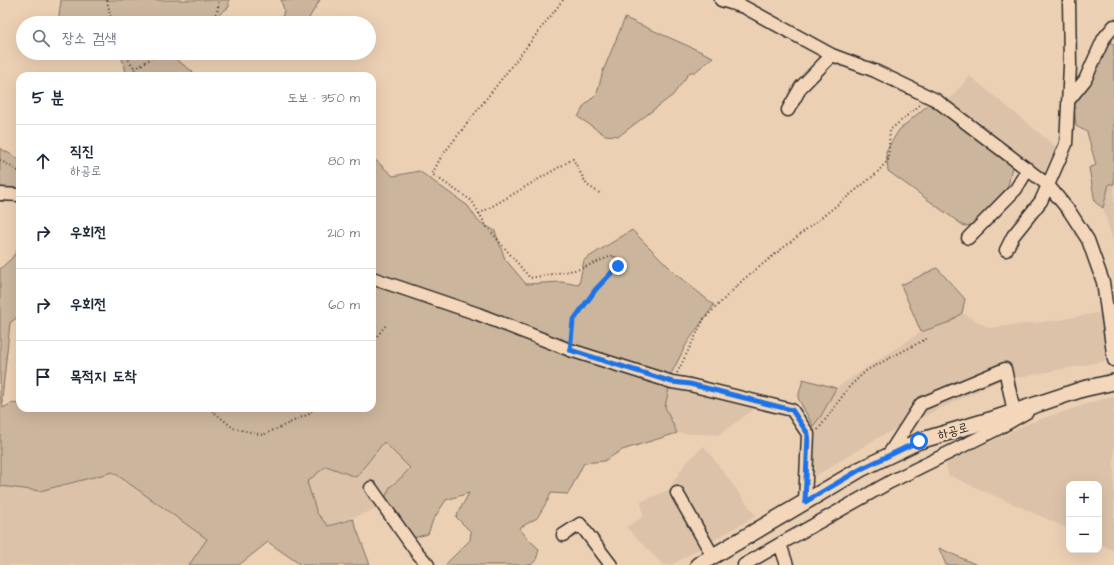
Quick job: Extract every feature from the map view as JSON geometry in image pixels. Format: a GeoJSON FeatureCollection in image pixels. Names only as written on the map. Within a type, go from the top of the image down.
{"type":"FeatureCollection","features":[{"type":"Feature","properties":{"kind":"main road","name":"하공로"},"geometry":{"type":"LineString","coordinates":[[698,565],[861,469],[919,441],[1083,389],[1114,382]]}},
{"type":"Feature","properties":{"kind":"street"},"geometry":{"type":"LineString","coordinates":[[721,0],[744,7],[832,55],[875,71],[929,96],[943,104],[1048,184],[1070,212],[1088,240],[1103,282],[1114,360]]}},
{"type":"Feature","properties":{"kind":"street"},"geometry":{"type":"LineString","coordinates":[[1006,250],[1013,236],[1041,201],[1066,144],[1070,66],[1070,0]]}},
{"type":"Feature","properties":{"kind":"street"},"geometry":{"type":"LineString","coordinates":[[1068,101],[1085,80],[1104,38],[1114,26]]}},
{"type":"Feature","properties":{"kind":"street"},"geometry":{"type":"LineString","coordinates":[[788,110],[801,87],[832,55]]}},
{"type":"Feature","properties":{"kind":"street"},"geometry":{"type":"LineString","coordinates":[[968,238],[1016,189],[1028,169]]}},
{"type":"Feature","properties":{"kind":"street"},"geometry":{"type":"LineString","coordinates":[[0,194],[16,195]]}},
{"type":"Feature","properties":{"kind":"street"},"geometry":{"type":"LineString","coordinates":[[376,279],[478,314],[570,350],[672,382],[690,384],[792,410],[808,434],[805,502]]}},
{"type":"Feature","properties":{"kind":"street"},"geometry":{"type":"LineString","coordinates":[[886,457],[921,404],[1005,369],[1014,412]]}},
{"type":"Feature","properties":{"kind":"street"},"geometry":{"type":"LineString","coordinates":[[744,565],[890,482],[999,428],[1042,403]]}},
{"type":"Feature","properties":{"kind":"street"},"geometry":{"type":"LineString","coordinates":[[371,488],[415,550],[428,565]]}},
{"type":"Feature","properties":{"kind":"street"},"geometry":{"type":"LineString","coordinates":[[677,493],[713,556]]}},
{"type":"Feature","properties":{"kind":"street"},"geometry":{"type":"LineString","coordinates":[[563,535],[580,524],[611,565]]}},
{"type":"Feature","properties":{"kind":"street"},"geometry":{"type":"LineString","coordinates":[[780,544],[787,565]]}},
{"type":"Feature","properties":{"kind":"path"},"geometry":{"type":"LineString","coordinates":[[107,0],[110,16]]}},
{"type":"Feature","properties":{"kind":"path"},"geometry":{"type":"LineString","coordinates":[[212,16],[217,13],[219,0]]}},
{"type":"Feature","properties":{"kind":"path"},"geometry":{"type":"LineString","coordinates":[[563,0],[441,157],[432,174],[472,201],[487,227],[530,278],[580,269],[614,255],[618,266],[596,289],[573,321],[570,350]]}},
{"type":"Feature","properties":{"kind":"path"},"geometry":{"type":"LineString","coordinates":[[129,60],[136,72]]}},
{"type":"Feature","properties":{"kind":"path"},"geometry":{"type":"LineString","coordinates":[[135,69],[148,60]]}},
{"type":"Feature","properties":{"kind":"path"},"geometry":{"type":"LineString","coordinates":[[672,382],[704,320],[744,280],[876,174],[888,160],[890,130],[929,96]]}},
{"type":"Feature","properties":{"kind":"path"},"geometry":{"type":"LineString","coordinates":[[479,214],[573,159],[587,185],[601,194]]}},
{"type":"Feature","properties":{"kind":"path"},"geometry":{"type":"LineString","coordinates":[[0,160],[16,170]]}},
{"type":"Feature","properties":{"kind":"path"},"geometry":{"type":"LineString","coordinates":[[376,337],[387,324]]}},
{"type":"Feature","properties":{"kind":"path"},"geometry":{"type":"LineString","coordinates":[[807,446],[849,387],[862,374],[928,338]]}},
{"type":"Feature","properties":{"kind":"path"},"geometry":{"type":"LineString","coordinates":[[214,412],[233,428],[263,435],[311,412]]}},
{"type":"Feature","properties":{"kind":"shaded area"},"geometry":{"type":"Polygon","coordinates":[[[61,0],[229,0],[229,7],[217,16],[59,16],[61,0]]]}},
{"type":"Feature","properties":{"kind":"shaded area"},"geometry":{"type":"Polygon","coordinates":[[[281,0],[320,0],[310,16],[283,16],[284,10],[281,0]]]}},
{"type":"Feature","properties":{"kind":"shaded area"},"geometry":{"type":"Polygon","coordinates":[[[625,18],[713,57],[695,72],[690,72],[673,95],[619,136],[605,135],[578,117],[584,106],[597,93],[603,71],[625,18]]]}},
{"type":"Feature","properties":{"kind":"shaded area"},"geometry":{"type":"Polygon","coordinates":[[[1107,40],[1114,45],[1114,184],[1109,184],[1103,208],[1095,202],[1089,168],[1096,165],[1087,132],[1076,126],[1074,106],[1088,82],[1107,40]]]}},
{"type":"Feature","properties":{"kind":"shaded area"},"geometry":{"type":"Polygon","coordinates":[[[123,60],[177,60],[193,72],[126,72],[123,60]]]}},
{"type":"Feature","properties":{"kind":"shaded area"},"geometry":{"type":"Polygon","coordinates":[[[970,76],[1056,147],[1044,172],[948,101],[970,76]]]}},
{"type":"Feature","properties":{"kind":"shaded area"},"geometry":{"type":"Polygon","coordinates":[[[929,104],[963,125],[1012,166],[1008,187],[973,225],[964,226],[888,171],[886,151],[899,130],[929,104]]]}},
{"type":"Feature","properties":{"kind":"shaded area"},"geometry":{"type":"Polygon","coordinates":[[[0,148],[16,158],[16,201],[0,201],[0,148]]]}},
{"type":"Feature","properties":{"kind":"shaded area"},"geometry":{"type":"Polygon","coordinates":[[[376,161],[393,176],[419,171],[468,206],[478,221],[495,231],[505,259],[526,284],[561,282],[579,285],[584,260],[632,230],[677,275],[714,305],[687,343],[669,378],[574,346],[561,338],[544,347],[669,388],[665,407],[677,433],[622,450],[604,461],[584,463],[568,494],[551,493],[537,518],[519,528],[539,549],[536,560],[531,565],[445,565],[470,540],[471,532],[456,517],[469,493],[446,500],[433,520],[428,534],[413,538],[384,500],[390,487],[410,468],[384,442],[356,477],[326,466],[307,482],[317,513],[328,526],[353,519],[370,565],[301,565],[268,542],[239,565],[189,565],[207,539],[113,472],[40,491],[0,486],[0,269],[16,252],[16,318],[10,323],[2,398],[3,408],[12,403],[16,404],[16,412],[376,412],[376,161]]]}},
{"type":"Feature","properties":{"kind":"shaded area"},"geometry":{"type":"Polygon","coordinates":[[[1109,184],[1114,184],[1114,244],[1103,208],[1109,184]]]}},
{"type":"Feature","properties":{"kind":"shaded area"},"geometry":{"type":"Polygon","coordinates":[[[937,268],[965,299],[962,313],[950,322],[921,332],[901,285],[937,268]]]}},
{"type":"Feature","properties":{"kind":"shaded area"},"geometry":{"type":"Polygon","coordinates":[[[1101,312],[1106,361],[999,381],[881,436],[815,476],[813,426],[821,416],[836,388],[921,332],[950,322],[962,313],[989,328],[1060,320],[1101,312]]]}},
{"type":"Feature","properties":{"kind":"shaded area"},"geometry":{"type":"Polygon","coordinates":[[[803,379],[836,388],[821,416],[813,426],[798,398],[803,379]]]}},
{"type":"Feature","properties":{"kind":"shaded area"},"geometry":{"type":"Polygon","coordinates":[[[669,388],[756,408],[718,435],[677,433],[665,407],[669,388]]]}},
{"type":"Feature","properties":{"kind":"shaded area"},"geometry":{"type":"Polygon","coordinates":[[[1114,397],[1114,551],[1102,545],[1102,481],[1066,481],[1066,528],[948,475],[946,463],[1029,423],[1102,399],[1114,397]]]}},
{"type":"Feature","properties":{"kind":"shaded area"},"geometry":{"type":"Polygon","coordinates":[[[384,442],[410,468],[390,487],[380,508],[328,526],[317,513],[307,482],[326,466],[356,477],[384,442]]]}},
{"type":"Feature","properties":{"kind":"shaded area"},"geometry":{"type":"Polygon","coordinates":[[[704,446],[756,516],[671,565],[663,565],[626,527],[643,517],[641,502],[668,490],[685,464],[704,446]]]}},
{"type":"Feature","properties":{"kind":"shaded area"},"geometry":{"type":"Polygon","coordinates":[[[113,472],[207,539],[189,565],[0,565],[0,486],[40,491],[113,472]]]}},
{"type":"Feature","properties":{"kind":"shaded area"},"geometry":{"type":"Polygon","coordinates":[[[939,548],[977,565],[946,565],[939,548]]]}},
{"type":"Feature","properties":{"kind":"route"},"geometry":{"type":"LineString","coordinates":[[618,266],[596,289],[573,321],[570,350],[672,382],[690,384],[792,410],[808,434],[805,502],[861,469],[919,441]]}}]}
